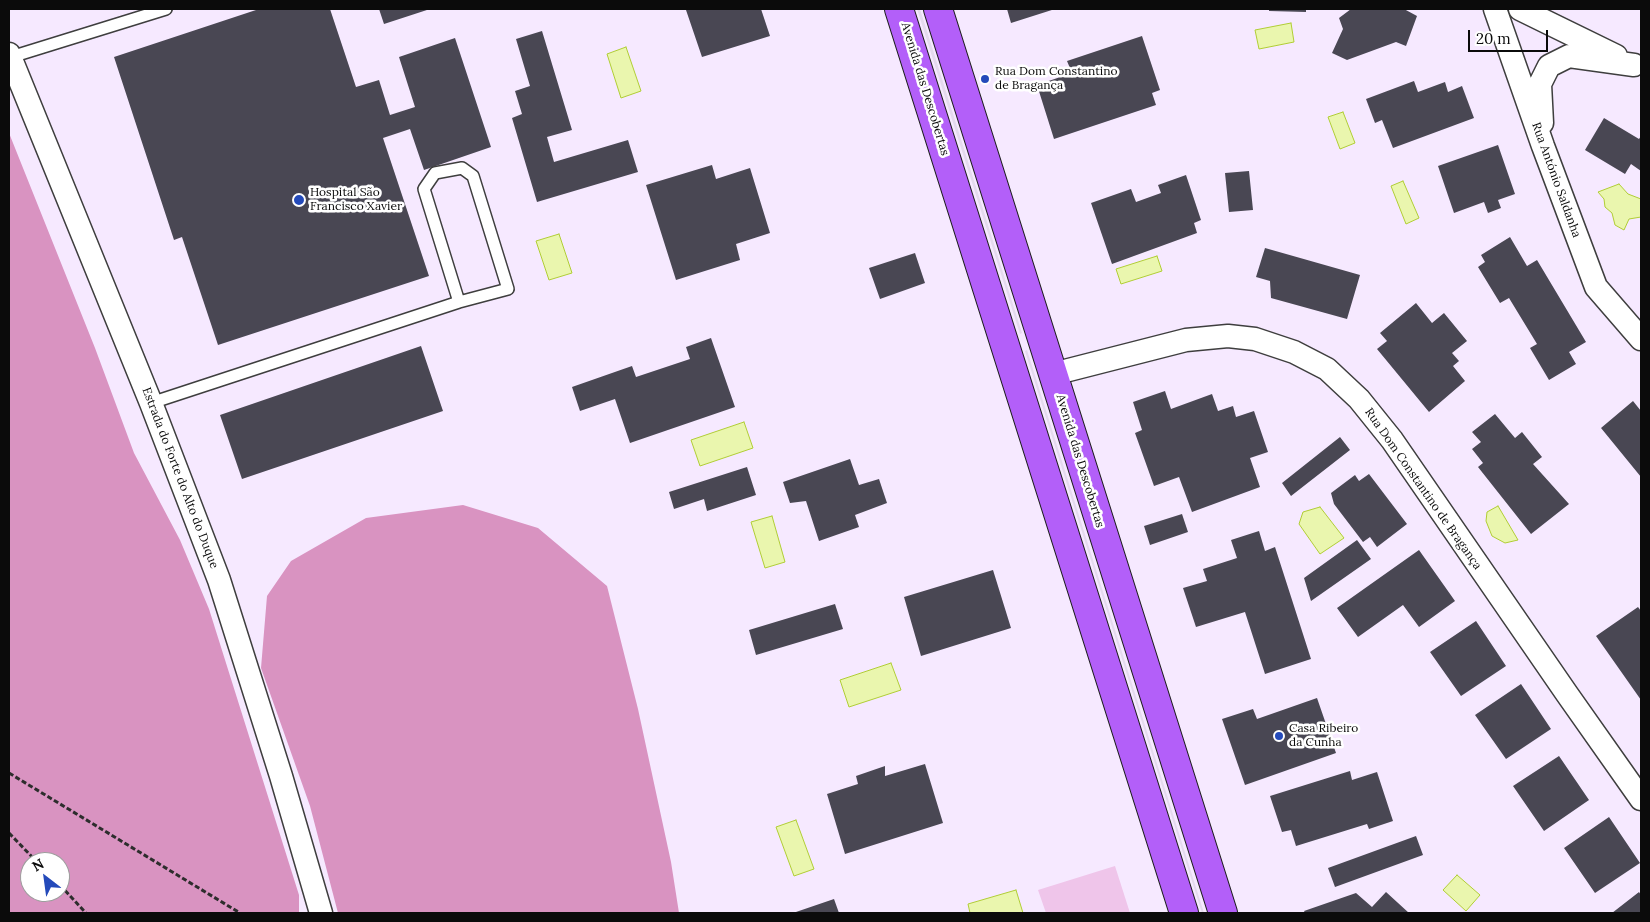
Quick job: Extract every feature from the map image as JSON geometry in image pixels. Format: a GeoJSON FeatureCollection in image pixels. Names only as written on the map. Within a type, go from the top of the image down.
{"type":"FeatureCollection","features":[{"type":"Feature","properties":{"kind":"main road","name":"Avenida das Descobertas"},"geometry":{"type":"LineString","coordinates":[[899,9],[1184,913]]}},
{"type":"Feature","properties":{"kind":"main road","name":"Avenida das Descobertas"},"geometry":{"type":"LineString","coordinates":[[938,9],[1223,913]]}},
{"type":"Feature","properties":{"kind":"street","name":"Rua António Saldanha"},"geometry":{"type":"LineString","coordinates":[[1494,9],[1596,287],[1641,339]]}},
{"type":"Feature","properties":{"kind":"street"},"geometry":{"type":"LineString","coordinates":[[1520,9],[1638,67]]}},
{"type":"Feature","properties":{"kind":"street","name":"Estrada do Forte do Alto do Duque"},"geometry":{"type":"LineString","coordinates":[[10,55],[151,403],[218,580],[278,767],[321,913]]}},
{"type":"Feature","properties":{"kind":"street"},"geometry":{"type":"LineString","coordinates":[[1543,146],[1540,84],[1549,66],[1569,56],[1638,67]]}},
{"type":"Feature","properties":{"kind":"street","name":"Rua Dom Constantino de Bragança"},"geometry":{"type":"LineString","coordinates":[[1053,374],[1186,340],[1228,336],[1263,341],[1294,352],[1327,369],[1359,398],[1392,440],[1641,799]]}},
{"type":"Feature","properties":{"kind":"lane"},"geometry":{"type":"LineString","coordinates":[[10,55],[166,9]]}},
{"type":"Feature","properties":{"kind":"lane"},"geometry":{"type":"LineString","coordinates":[[151,403],[459,302],[508,289],[473,176],[462,168],[435,173],[424,189],[459,302]]}},
{"type":"Feature","properties":{"kind":"path"},"geometry":{"type":"LineString","coordinates":[[9,773],[240,913]]}},
{"type":"Feature","properties":{"kind":"path"},"geometry":{"type":"LineString","coordinates":[[9,832],[28,852]]}},
{"type":"Feature","properties":{"kind":"path"},"geometry":{"type":"LineString","coordinates":[[70,896],[86,913]]}},
{"type":"Feature","properties":{"kind":"shaded area"},"geometry":{"type":"Polygon","coordinates":[[[917,9],[920,9],[1022,333],[1020,334],[917,9]]]}},
{"type":"Feature","properties":{"kind":"shaded area"},"geometry":{"type":"Polygon","coordinates":[[[1291,23],[1294,42],[1259,49],[1255,30],[1291,23]]]}},
{"type":"Feature","properties":{"kind":"shaded area"},"geometry":{"type":"Polygon","coordinates":[[[626,47],[641,91],[621,98],[607,54],[626,47]]]}},
{"type":"Feature","properties":{"kind":"shaded area"},"geometry":{"type":"Polygon","coordinates":[[[1343,112],[1355,143],[1340,149],[1328,117],[1343,112]]]}},
{"type":"Feature","properties":{"kind":"shaded area"},"geometry":{"type":"Polygon","coordinates":[[[9,133],[95,348],[134,453],[180,540],[209,609],[299,895],[299,913],[9,913],[9,133]]]}},
{"type":"Feature","properties":{"kind":"shaded area"},"geometry":{"type":"Polygon","coordinates":[[[1403,181],[1419,218],[1406,224],[1391,186],[1403,181]]]}},
{"type":"Feature","properties":{"kind":"shaded area"},"geometry":{"type":"Polygon","coordinates":[[[1619,184],[1628,194],[1641,199],[1641,217],[1629,219],[1624,230],[1615,225],[1612,213],[1605,207],[1604,199],[1598,192],[1619,184]]]}},
{"type":"Feature","properties":{"kind":"shaded area"},"geometry":{"type":"Polygon","coordinates":[[[559,234],[572,273],[549,280],[536,241],[559,234]]]}},
{"type":"Feature","properties":{"kind":"shaded area"},"geometry":{"type":"Polygon","coordinates":[[[1157,256],[1162,271],[1121,284],[1116,269],[1157,256]]]}},
{"type":"Feature","properties":{"kind":"shaded area"},"geometry":{"type":"Polygon","coordinates":[[[1027,350],[1204,913],[1202,913],[1025,351],[1027,350]]]}},
{"type":"Feature","properties":{"kind":"shaded area"},"geometry":{"type":"Polygon","coordinates":[[[744,422],[753,448],[700,466],[691,440],[744,422]]]}},
{"type":"Feature","properties":{"kind":"shaded area"},"geometry":{"type":"Polygon","coordinates":[[[463,505],[538,528],[607,586],[638,709],[671,862],[679,913],[338,913],[310,806],[261,668],[267,596],[291,561],[366,518],[463,505]]]}},
{"type":"Feature","properties":{"kind":"shaded area"},"geometry":{"type":"Polygon","coordinates":[[[1498,506],[1518,540],[1505,543],[1492,536],[1486,521],[1487,512],[1498,506]]]}},
{"type":"Feature","properties":{"kind":"shaded area"},"geometry":{"type":"Polygon","coordinates":[[[1320,507],[1344,538],[1320,554],[1299,524],[1303,512],[1320,507]]]}},
{"type":"Feature","properties":{"kind":"shaded area"},"geometry":{"type":"Polygon","coordinates":[[[772,516],[785,562],[765,568],[751,522],[772,516]]]}},
{"type":"Feature","properties":{"kind":"shaded area"},"geometry":{"type":"Polygon","coordinates":[[[891,663],[901,690],[849,707],[840,680],[891,663]]]}},
{"type":"Feature","properties":{"kind":"shaded area"},"geometry":{"type":"Polygon","coordinates":[[[796,820],[814,869],[794,876],[776,827],[796,820]]]}},
{"type":"Feature","properties":{"kind":"shaded area"},"geometry":{"type":"Polygon","coordinates":[[[1115,866],[1130,913],[1046,913],[1038,890],[1115,866]]]}},
{"type":"Feature","properties":{"kind":"shaded area"},"geometry":{"type":"Polygon","coordinates":[[[1457,875],[1480,895],[1466,911],[1443,890],[1457,875]]]}},
{"type":"Feature","properties":{"kind":"shaded area"},"geometry":{"type":"Polygon","coordinates":[[[1016,890],[1023,913],[970,913],[968,904],[1016,890]]]}},
{"type":"Feature","properties":{"kind":"building"},"geometry":{"type":"Polygon","coordinates":[[[256,9],[330,9],[356,87],[379,80],[390,115],[415,107],[399,57],[455,38],[491,147],[424,170],[410,129],[383,138],[429,276],[218,345],[182,237],[174,240],[114,57],[256,9]]]}},
{"type":"Feature","properties":{"kind":"building"},"geometry":{"type":"Polygon","coordinates":[[[379,9],[430,9],[384,24],[379,9]]]}},
{"type":"Feature","properties":{"kind":"building"},"geometry":{"type":"Polygon","coordinates":[[[761,9],[770,36],[702,57],[686,10],[761,9]]]}},
{"type":"Feature","properties":{"kind":"building"},"geometry":{"type":"Polygon","coordinates":[[[1007,9],[1055,9],[1011,23],[1007,9]]]}},
{"type":"Feature","properties":{"kind":"building"},"geometry":{"type":"Polygon","coordinates":[[[1269,9],[1306,9],[1306,12],[1269,11],[1269,9]]]}},
{"type":"Feature","properties":{"kind":"building"},"geometry":{"type":"Polygon","coordinates":[[[1351,9],[1404,9],[1417,16],[1406,46],[1396,42],[1347,60],[1332,53],[1343,29],[1339,18],[1351,9]]]}},
{"type":"Feature","properties":{"kind":"building"},"geometry":{"type":"Polygon","coordinates":[[[542,31],[572,130],[547,137],[554,162],[628,140],[638,172],[537,202],[512,118],[522,114],[515,91],[530,86],[516,39],[542,31]]]}},
{"type":"Feature","properties":{"kind":"building"},"geometry":{"type":"Polygon","coordinates":[[[1142,36],[1160,90],[1152,93],[1156,105],[1054,139],[1037,85],[1072,73],[1067,61],[1142,36]]]}},
{"type":"Feature","properties":{"kind":"building"},"geometry":{"type":"Polygon","coordinates":[[[1414,81],[1418,92],[1445,82],[1448,92],[1462,86],[1474,118],[1393,148],[1382,120],[1375,123],[1366,99],[1414,81]]]}},
{"type":"Feature","properties":{"kind":"building"},"geometry":{"type":"Polygon","coordinates":[[[1604,118],[1639,139],[1641,136],[1641,171],[1631,164],[1625,174],[1585,150],[1604,118]]]}},
{"type":"Feature","properties":{"kind":"building"},"geometry":{"type":"Polygon","coordinates":[[[1498,145],[1515,194],[1498,200],[1501,208],[1488,213],[1484,202],[1454,213],[1438,166],[1498,145]]]}},
{"type":"Feature","properties":{"kind":"building"},"geometry":{"type":"Polygon","coordinates":[[[712,165],[716,179],[750,168],[770,233],[736,244],[740,260],[676,280],[646,185],[712,165]]]}},
{"type":"Feature","properties":{"kind":"building"},"geometry":{"type":"Polygon","coordinates":[[[1249,171],[1253,210],[1229,212],[1225,173],[1249,171]]]}},
{"type":"Feature","properties":{"kind":"building"},"geometry":{"type":"Polygon","coordinates":[[[1186,175],[1201,220],[1194,223],[1197,233],[1112,264],[1091,203],[1131,189],[1136,202],[1161,193],[1158,185],[1186,175]]]}},
{"type":"Feature","properties":{"kind":"building"},"geometry":{"type":"Polygon","coordinates":[[[1510,237],[1527,266],[1537,260],[1586,342],[1569,352],[1576,364],[1549,380],[1530,348],[1537,344],[1509,298],[1500,303],[1478,267],[1485,262],[1481,255],[1510,237]]]}},
{"type":"Feature","properties":{"kind":"building"},"geometry":{"type":"Polygon","coordinates":[[[1265,248],[1360,275],[1347,319],[1271,298],[1270,281],[1256,277],[1265,248]]]}},
{"type":"Feature","properties":{"kind":"building"},"geometry":{"type":"Polygon","coordinates":[[[915,253],[925,283],[880,299],[869,268],[915,253]]]}},
{"type":"Feature","properties":{"kind":"building"},"geometry":{"type":"Polygon","coordinates":[[[1416,303],[1432,323],[1444,313],[1467,341],[1452,353],[1459,361],[1453,366],[1465,381],[1429,412],[1377,349],[1387,341],[1380,333],[1416,303]]]}},
{"type":"Feature","properties":{"kind":"building"},"geometry":{"type":"Polygon","coordinates":[[[711,338],[735,407],[630,443],[615,399],[580,411],[572,387],[632,366],[636,377],[690,359],[686,347],[711,338]]]}},
{"type":"Feature","properties":{"kind":"building"},"geometry":{"type":"Polygon","coordinates":[[[421,346],[443,411],[242,479],[220,415],[421,346]]]}},
{"type":"Feature","properties":{"kind":"building"},"geometry":{"type":"Polygon","coordinates":[[[1165,391],[1171,409],[1212,394],[1218,411],[1233,406],[1236,417],[1254,411],[1268,452],[1250,458],[1260,487],[1192,512],[1179,477],[1154,486],[1135,433],[1142,430],[1133,402],[1165,391]]]}},
{"type":"Feature","properties":{"kind":"building"},"geometry":{"type":"Polygon","coordinates":[[[1633,401],[1641,411],[1641,477],[1601,428],[1633,401]]]}},
{"type":"Feature","properties":{"kind":"building"},"geometry":{"type":"Polygon","coordinates":[[[1495,414],[1515,438],[1522,432],[1542,457],[1533,464],[1569,504],[1531,534],[1478,467],[1483,463],[1472,449],[1481,442],[1472,432],[1495,414]]]}},
{"type":"Feature","properties":{"kind":"building"},"geometry":{"type":"Polygon","coordinates":[[[1340,437],[1350,450],[1291,496],[1282,483],[1340,437]]]}},
{"type":"Feature","properties":{"kind":"building"},"geometry":{"type":"Polygon","coordinates":[[[850,459],[859,485],[879,479],[887,503],[855,515],[859,527],[819,541],[806,501],[790,503],[783,482],[850,459]]]}},
{"type":"Feature","properties":{"kind":"building"},"geometry":{"type":"Polygon","coordinates":[[[747,467],[756,495],[707,511],[704,499],[674,509],[669,492],[747,467]]]}},
{"type":"Feature","properties":{"kind":"building"},"geometry":{"type":"Polygon","coordinates":[[[1369,474],[1407,524],[1377,547],[1370,537],[1363,542],[1334,504],[1331,493],[1355,475],[1359,481],[1369,474]]]}},
{"type":"Feature","properties":{"kind":"building"},"geometry":{"type":"Polygon","coordinates":[[[1182,514],[1188,532],[1150,545],[1144,526],[1182,514]]]}},
{"type":"Feature","properties":{"kind":"building"},"geometry":{"type":"Polygon","coordinates":[[[1259,531],[1265,551],[1275,547],[1311,659],[1265,674],[1245,612],[1196,627],[1183,588],[1207,581],[1203,569],[1237,558],[1231,540],[1259,531]]]}},
{"type":"Feature","properties":{"kind":"building"},"geometry":{"type":"Polygon","coordinates":[[[1357,540],[1371,559],[1311,601],[1304,578],[1357,540]]]}},
{"type":"Feature","properties":{"kind":"building"},"geometry":{"type":"Polygon","coordinates":[[[1419,550],[1455,601],[1419,627],[1403,605],[1358,637],[1337,608],[1419,550]]]}},
{"type":"Feature","properties":{"kind":"building"},"geometry":{"type":"Polygon","coordinates":[[[993,570],[1011,628],[921,656],[904,597],[993,570]]]}},
{"type":"Feature","properties":{"kind":"building"},"geometry":{"type":"Polygon","coordinates":[[[835,604],[843,629],[756,655],[749,630],[835,604]]]}},
{"type":"Feature","properties":{"kind":"building"},"geometry":{"type":"Polygon","coordinates":[[[1638,607],[1641,611],[1641,700],[1596,636],[1638,607]]]}},
{"type":"Feature","properties":{"kind":"building"},"geometry":{"type":"Polygon","coordinates":[[[1476,621],[1506,666],[1461,696],[1430,652],[1476,621]]]}},
{"type":"Feature","properties":{"kind":"building"},"geometry":{"type":"Polygon","coordinates":[[[1521,684],[1551,729],[1506,759],[1475,715],[1521,684]]]}},
{"type":"Feature","properties":{"kind":"building","name":"Casa Ribeiro da Cunha"},"geometry":{"type":"Polygon","coordinates":[[[1317,698],[1336,753],[1245,785],[1222,719],[1253,709],[1257,719],[1317,698]]]}},
{"type":"Feature","properties":{"kind":"building"},"geometry":{"type":"Polygon","coordinates":[[[1559,756],[1589,800],[1544,831],[1513,786],[1559,756]]]}},
{"type":"Feature","properties":{"kind":"building"},"geometry":{"type":"Polygon","coordinates":[[[925,764],[943,823],[845,854],[827,794],[858,784],[856,776],[885,766],[885,776],[925,764]]]}},
{"type":"Feature","properties":{"kind":"building"},"geometry":{"type":"Polygon","coordinates":[[[1350,771],[1352,780],[1377,772],[1393,821],[1369,829],[1367,824],[1296,846],[1291,830],[1282,832],[1270,796],[1350,771]]]}},
{"type":"Feature","properties":{"kind":"building"},"geometry":{"type":"Polygon","coordinates":[[[1609,817],[1640,863],[1595,893],[1564,848],[1609,817]]]}},
{"type":"Feature","properties":{"kind":"building"},"geometry":{"type":"Polygon","coordinates":[[[1416,836],[1423,855],[1335,887],[1328,868],[1416,836]]]}},
{"type":"Feature","properties":{"kind":"building"},"geometry":{"type":"Polygon","coordinates":[[[1386,892],[1409,913],[1305,913],[1304,911],[1356,893],[1372,907],[1386,892]]]}},
{"type":"Feature","properties":{"kind":"building"},"geometry":{"type":"Polygon","coordinates":[[[1639,892],[1641,895],[1641,913],[1612,913],[1639,892]]]}},
{"type":"Feature","properties":{"kind":"building"},"geometry":{"type":"Polygon","coordinates":[[[834,899],[839,913],[793,913],[834,899]]]}},
{"type":"Feature","properties":{"kind":"place","name":"Rua Dom Constantino de Bragança"},"geometry":{"type":"Point","coordinates":[985,79]}},
{"type":"Feature","properties":{"kind":"place","name":"Hospital São Francisco Xavier"},"geometry":{"type":"Point","coordinates":[299,200]}},
{"type":"Feature","properties":{"kind":"place","name":"Casa Ribeiro da Cunha"},"geometry":{"type":"Point","coordinates":[1279,736]}}]}
